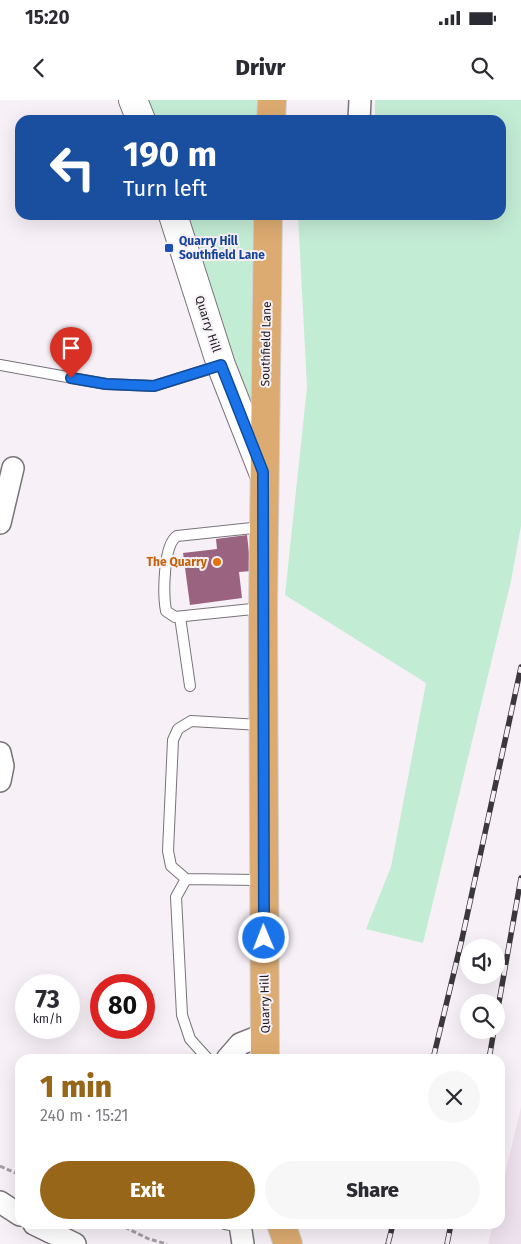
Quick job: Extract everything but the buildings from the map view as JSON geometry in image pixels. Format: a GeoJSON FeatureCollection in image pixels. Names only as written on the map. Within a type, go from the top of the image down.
{"type":"FeatureCollection","features":[{"type":"Feature","properties":{"kind":"highway"},"geometry":{"type":"LineString","coordinates":[[271,115],[272,100]]}},
{"type":"Feature","properties":{"kind":"highway","name":"Southfield Lane"},"geometry":{"type":"LineString","coordinates":[[263,472],[268,220]]}},
{"type":"Feature","properties":{"kind":"highway","name":"Quarry Hill"},"geometry":{"type":"LineString","coordinates":[[263,472],[262,725],[265,1046]]}},
{"type":"Feature","properties":{"kind":"highway"},"geometry":{"type":"LineString","coordinates":[[283,1229],[288,1244]]}},
{"type":"Feature","properties":{"kind":"main road"},"geometry":{"type":"LineString","coordinates":[[133,100],[139,115]]}},
{"type":"Feature","properties":{"kind":"main road","name":"Quarry Hill"},"geometry":{"type":"LineString","coordinates":[[175,220],[221,365],[263,472]]}},
{"type":"Feature","properties":{"kind":"street"},"geometry":{"type":"LineString","coordinates":[[359,115],[360,100]]}},
{"type":"Feature","properties":{"kind":"street"},"geometry":{"type":"LineString","coordinates":[[0,523],[13,468]]}},
{"type":"Feature","properties":{"kind":"street"},"geometry":{"type":"LineString","coordinates":[[0,753],[3,766],[0,781]]}},
{"type":"Feature","properties":{"kind":"street"},"geometry":{"type":"LineString","coordinates":[[231,1054],[240,1044],[265,1046]]}},
{"type":"Feature","properties":{"kind":"street"},"geometry":{"type":"LineString","coordinates":[[0,1202],[15,1211]]}},
{"type":"Feature","properties":{"kind":"street"},"geometry":{"type":"LineString","coordinates":[[44,1229],[75,1244]]}},
{"type":"Feature","properties":{"kind":"lane"},"geometry":{"type":"LineString","coordinates":[[0,365],[106,384],[154,386],[221,365]]}},
{"type":"Feature","properties":{"kind":"lane"},"geometry":{"type":"LineString","coordinates":[[263,527],[176,536],[168,548],[164,601],[166,611],[170,615],[180,616],[263,608]]}},
{"type":"Feature","properties":{"kind":"lane"},"geometry":{"type":"LineString","coordinates":[[180,616],[190,686]]}},
{"type":"Feature","properties":{"kind":"lane"},"geometry":{"type":"LineString","coordinates":[[262,725],[191,721],[178,729],[173,740],[168,851],[171,866],[186,879],[264,880]]}},
{"type":"Feature","properties":{"kind":"lane"},"geometry":{"type":"LineString","coordinates":[[186,879],[176,897],[182,1015],[190,1039],[204,1054]]}},
{"type":"Feature","properties":{"kind":"path"},"geometry":{"type":"LineString","coordinates":[[0,1166],[15,1173]]}},
{"type":"Feature","properties":{"kind":"path"},"geometry":{"type":"LineString","coordinates":[[128,1229],[149,1239],[167,1244]]}},
{"type":"Feature","properties":{"kind":"shaded area"},"geometry":{"type":"Polygon","coordinates":[[[521,1107],[521,1244],[488,1244],[492,1229],[505,1229],[505,1174],[521,1107]]]}},
{"type":"Feature","properties":{"kind":"green space"},"geometry":{"type":"Polygon","coordinates":[[[133,100],[272,100],[271,115],[139,115],[133,100]]]}},
{"type":"Feature","properties":{"kind":"green space"},"geometry":{"type":"Polygon","coordinates":[[[375,100],[521,100],[521,526],[511,581],[423,943],[366,929],[391,867],[426,683],[285,595],[307,387],[298,220],[506,220],[506,115],[375,115],[375,100]]]}},
{"type":"Feature","properties":{"kind":"green space"},"geometry":{"type":"Polygon","coordinates":[[[175,220],[268,220],[263,472],[175,220]]]}},
{"type":"Feature","properties":{"kind":"railway"},"geometry":{"type":"LineString","coordinates":[[434,1054],[462,939],[521,667]]}},
{"type":"Feature","properties":{"kind":"railway"},"geometry":{"type":"LineString","coordinates":[[500,994],[521,878]]}},
{"type":"Feature","properties":{"kind":"railway"},"geometry":{"type":"LineString","coordinates":[[490,1054],[492,1039]]}},
{"type":"Feature","properties":{"kind":"railway"},"geometry":{"type":"LineString","coordinates":[[388,1244],[392,1229]]}},
{"type":"Feature","properties":{"kind":"railway"},"geometry":{"type":"LineString","coordinates":[[447,1244],[450,1229]]}},
{"type":"Feature","properties":{"kind":"place","name":"Quarry Hill Southfield Lane"},"geometry":{"type":"Point","coordinates":[169,248]}},
{"type":"Feature","properties":{"kind":"place","name":"The Quarry"},"geometry":{"type":"Point","coordinates":[217,562]}},
{"type":"Feature","properties":{"kind":"route"},"geometry":{"type":"LineString","coordinates":[[71,378],[106,384],[154,386],[221,365],[263,472],[262,725],[264,938]]}}]}
